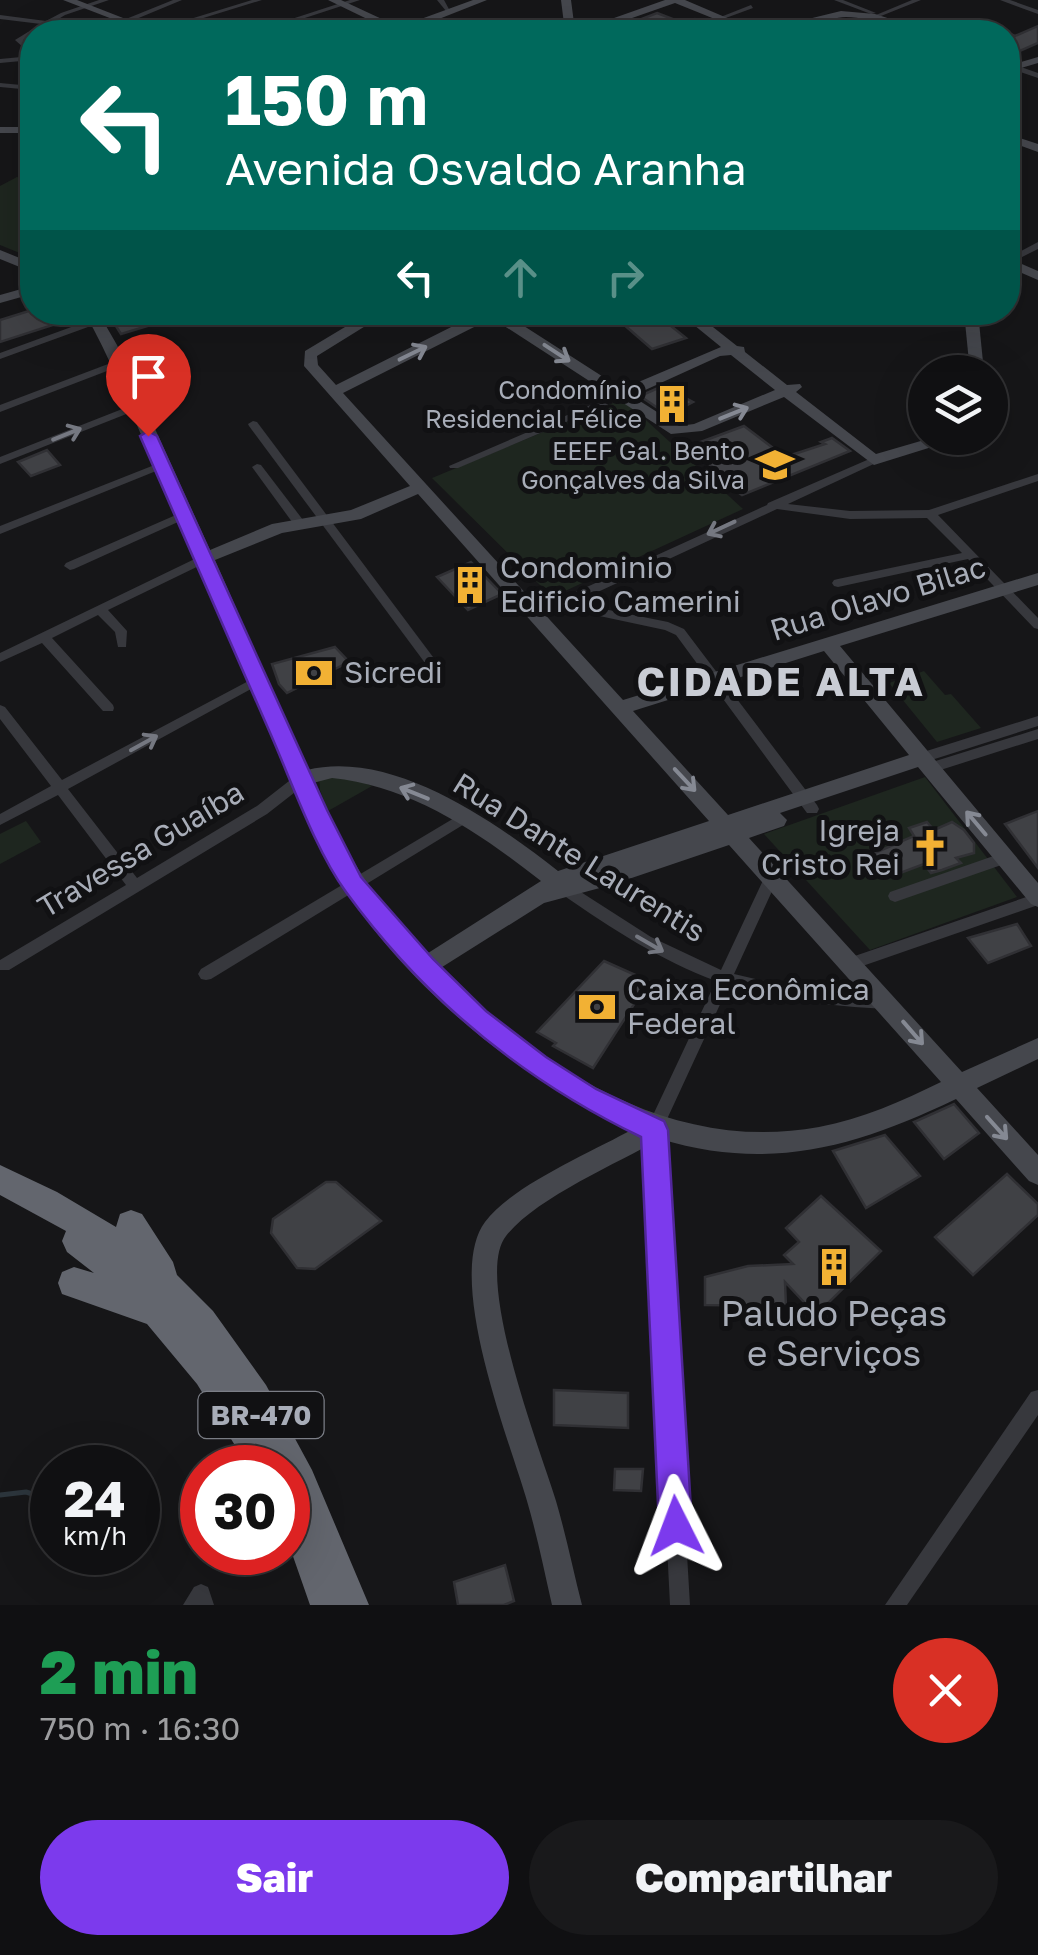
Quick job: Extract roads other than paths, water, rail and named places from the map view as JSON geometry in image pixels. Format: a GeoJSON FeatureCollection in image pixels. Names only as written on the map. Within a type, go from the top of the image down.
{"type":"FeatureCollection","features":[{"type":"Feature","properties":{"kind":"highway","name":"BR-470"},"geometry":{"type":"LineString","coordinates":[[0,1180],[66,1213],[128,1254],[169,1303],[256,1445]]}},
{"type":"Feature","properties":{"kind":"highway","name":"BR-470"},"geometry":{"type":"LineString","coordinates":[[0,1198],[74,1239],[169,1303],[215,1343],[260,1411],[309,1506],[350,1605]]}},
{"type":"Feature","properties":{"kind":"highway"},"geometry":{"type":"LineString","coordinates":[[132,1225],[169,1303]]}},
{"type":"Feature","properties":{"kind":"highway"},"geometry":{"type":"LineString","coordinates":[[74,1284],[169,1303]]}},
{"type":"Feature","properties":{"kind":"highway"},"geometry":{"type":"LineString","coordinates":[[310,1556],[330,1605]]}},
{"type":"Feature","properties":{"kind":"main road"},"geometry":{"type":"LineString","coordinates":[[68,0],[118,20]]}},
{"type":"Feature","properties":{"kind":"main road"},"geometry":{"type":"LineString","coordinates":[[418,20],[444,5],[482,0]]}},
{"type":"Feature","properties":{"kind":"main road"},"geometry":{"type":"LineString","coordinates":[[616,20],[676,0],[725,20]]}},
{"type":"Feature","properties":{"kind":"main road"},"geometry":{"type":"LineString","coordinates":[[338,3],[373,20]]}},
{"type":"Feature","properties":{"kind":"main road"},"geometry":{"type":"LineString","coordinates":[[817,20],[828,15],[879,15],[893,20]]}},
{"type":"Feature","properties":{"kind":"main road"},"geometry":{"type":"LineString","coordinates":[[879,15],[879,20]]}},
{"type":"Feature","properties":{"kind":"main road"},"geometry":{"type":"LineString","coordinates":[[97,325],[353,884],[424,966],[477,1018],[536,1066],[586,1097],[654,1130],[736,1144],[821,1138],[874,1122],[1038,1048]]}},
{"type":"Feature","properties":{"kind":"main road"},"geometry":{"type":"LineString","coordinates":[[354,325],[310,354],[310,366],[1038,1173]]}},
{"type":"Feature","properties":{"kind":"main road"},"geometry":{"type":"LineString","coordinates":[[333,392],[468,325]]}},
{"type":"Feature","properties":{"kind":"main road"},"geometry":{"type":"LineString","coordinates":[[511,325],[671,429],[697,428],[791,389]]}},
{"type":"Feature","properties":{"kind":"main road"},"geometry":{"type":"LineString","coordinates":[[701,325],[791,389]]}},
{"type":"Feature","properties":{"kind":"main road"},"geometry":{"type":"LineString","coordinates":[[714,325],[878,459],[908,450]]}},
{"type":"Feature","properties":{"kind":"main road"},"geometry":{"type":"LineString","coordinates":[[972,325],[975,355]]}},
{"type":"Feature","properties":{"kind":"main road"},"geometry":{"type":"LineString","coordinates":[[621,395],[730,348],[753,355]]}},
{"type":"Feature","properties":{"kind":"main road"},"geometry":{"type":"LineString","coordinates":[[205,558],[299,523],[355,515],[418,488]]}},
{"type":"Feature","properties":{"kind":"main road","name":"Rua Olavo Bilac"},"geometry":{"type":"LineString","coordinates":[[619,708],[1038,579]]}},
{"type":"Feature","properties":{"kind":"main road"},"geometry":{"type":"LineString","coordinates":[[827,643],[1038,899]]}},
{"type":"Feature","properties":{"kind":"main road"},"geometry":{"type":"LineString","coordinates":[[424,966],[555,889],[926,763]]}},
{"type":"Feature","properties":{"kind":"main road","name":"Rua Dante Laurentis"},"geometry":{"type":"LineString","coordinates":[[302,778],[327,768],[357,772],[466,816],[555,889]]}},
{"type":"Feature","properties":{"kind":"main road"},"geometry":{"type":"LineString","coordinates":[[567,1605],[543,1506],[492,1340],[484,1294],[486,1251],[493,1231],[521,1204],[654,1130]]}},
{"type":"Feature","properties":{"kind":"street"},"geometry":{"type":"LineString","coordinates":[[53,20],[106,0]]}},
{"type":"Feature","properties":{"kind":"street"},"geometry":{"type":"LineString","coordinates":[[133,20],[179,0]]}},
{"type":"Feature","properties":{"kind":"street"},"geometry":{"type":"LineString","coordinates":[[193,20],[259,0]]}},
{"type":"Feature","properties":{"kind":"street"},"geometry":{"type":"LineString","coordinates":[[290,20],[357,0]]}},
{"type":"Feature","properties":{"kind":"street"},"geometry":{"type":"LineString","coordinates":[[838,0],[879,15],[918,0]]}},
{"type":"Feature","properties":{"kind":"street"},"geometry":{"type":"LineString","coordinates":[[1002,0],[1038,12]]}},
{"type":"Feature","properties":{"kind":"street"},"geometry":{"type":"LineString","coordinates":[[721,18],[751,7]]}},
{"type":"Feature","properties":{"kind":"street"},"geometry":{"type":"LineString","coordinates":[[0,356],[72,325]]}},
{"type":"Feature","properties":{"kind":"street"},"geometry":{"type":"LineString","coordinates":[[0,409],[116,364]]}},
{"type":"Feature","properties":{"kind":"street"},"geometry":{"type":"LineString","coordinates":[[454,466],[621,395]]}},
{"type":"Feature","properties":{"kind":"street"},"geometry":{"type":"LineString","coordinates":[[0,460],[135,406]]}},
{"type":"Feature","properties":{"kind":"street"},"geometry":{"type":"LineString","coordinates":[[253,424],[435,668]]}},
{"type":"Feature","properties":{"kind":"street"},"geometry":{"type":"LineString","coordinates":[[535,616],[878,459]]}},
{"type":"Feature","properties":{"kind":"street"},"geometry":{"type":"LineString","coordinates":[[0,530],[162,465]]}},
{"type":"Feature","properties":{"kind":"street"},"geometry":{"type":"LineString","coordinates":[[257,468],[299,523]]}},
{"type":"Feature","properties":{"kind":"street"},"geometry":{"type":"LineString","coordinates":[[771,505],[850,514],[930,514],[1038,477]]}},
{"type":"Feature","properties":{"kind":"street"},"geometry":{"type":"LineString","coordinates":[[930,514],[1038,625]]}},
{"type":"Feature","properties":{"kind":"street"},"geometry":{"type":"LineString","coordinates":[[70,566],[185,515]]}},
{"type":"Feature","properties":{"kind":"street"},"geometry":{"type":"LineString","coordinates":[[838,583],[971,555]]}},
{"type":"Feature","properties":{"kind":"street"},"geometry":{"type":"LineString","coordinates":[[0,658],[205,558]]}},
{"type":"Feature","properties":{"kind":"street"},"geometry":{"type":"LineString","coordinates":[[560,604],[668,626],[689,640],[808,803]]}},
{"type":"Feature","properties":{"kind":"street"},"geometry":{"type":"LineString","coordinates":[[100,610],[121,631],[122,644]]}},
{"type":"Feature","properties":{"kind":"street"},"geometry":{"type":"LineString","coordinates":[[44,637],[108,708]]}},
{"type":"Feature","properties":{"kind":"street"},"geometry":{"type":"LineString","coordinates":[[0,820],[260,679]]}},
{"type":"Feature","properties":{"kind":"street"},"geometry":{"type":"LineString","coordinates":[[0,710],[135,886]]}},
{"type":"Feature","properties":{"kind":"street"},"geometry":{"type":"LineString","coordinates":[[926,763],[1038,721]]}},
{"type":"Feature","properties":{"kind":"street"},"geometry":{"type":"LineString","coordinates":[[926,763],[1038,734]]}},
{"type":"Feature","properties":{"kind":"street","name":"Travessa Guaíba"},"geometry":{"type":"LineString","coordinates":[[4,965],[262,810],[302,778]]}},
{"type":"Feature","properties":{"kind":"street"},"geometry":{"type":"LineString","coordinates":[[206,974],[466,816]]}},
{"type":"Feature","properties":{"kind":"street"},"geometry":{"type":"LineString","coordinates":[[895,896],[1004,858]]}},
{"type":"Feature","properties":{"kind":"street"},"geometry":{"type":"LineString","coordinates":[[680,1605],[654,1130],[772,876]]}},
{"type":"Feature","properties":{"kind":"street","name":"Rua Dante Laurentis"},"geometry":{"type":"LineString","coordinates":[[555,889],[646,942],[723,978],[770,993],[824,1001],[886,1002]]}},
{"type":"Feature","properties":{"kind":"street"},"geometry":{"type":"LineString","coordinates":[[852,964],[1038,899]]}},
{"type":"Feature","properties":{"kind":"street"},"geometry":{"type":"LineString","coordinates":[[895,1605],[1038,1399]]}},
{"type":"Feature","properties":{"kind":"street"},"geometry":{"type":"LineString","coordinates":[[193,1605],[200,1594],[204,1605]]}},
{"type":"Feature","properties":{"kind":"waterway"},"geometry":{"type":"LineString","coordinates":[[0,1495],[30,1493]]}},
{"type":"Feature","properties":{"kind":"place","name":"Condomínio Residencial Félice"},"geometry":{"type":"Point","coordinates":[672,404]}},
{"type":"Feature","properties":{"kind":"place","name":"EEEF Gal. Bento Gonçalves da Silva"},"geometry":{"type":"Point","coordinates":[775,465]}},
{"type":"Feature","properties":{"kind":"place","name":"Condominio Edificio Camerini"},"geometry":{"type":"Point","coordinates":[470,585]}},
{"type":"Feature","properties":{"kind":"place","name":"Sicredi"},"geometry":{"type":"Point","coordinates":[314,673]}},
{"type":"Feature","properties":{"kind":"place","name":"Igreja Cristo Rei"},"geometry":{"type":"Point","coordinates":[930,848]}},
{"type":"Feature","properties":{"kind":"place","name":"Caixa Econômica Federal"},"geometry":{"type":"Point","coordinates":[597,1007]}},
{"type":"Feature","properties":{"kind":"place","name":"Paludo Peças e Serviços"},"geometry":{"type":"Point","coordinates":[834,1267]}},
{"type":"Feature","properties":{"kind":"district","name":"CIDADE ALTA"},"geometry":{"type":"Point","coordinates":[781,682]}}]}
